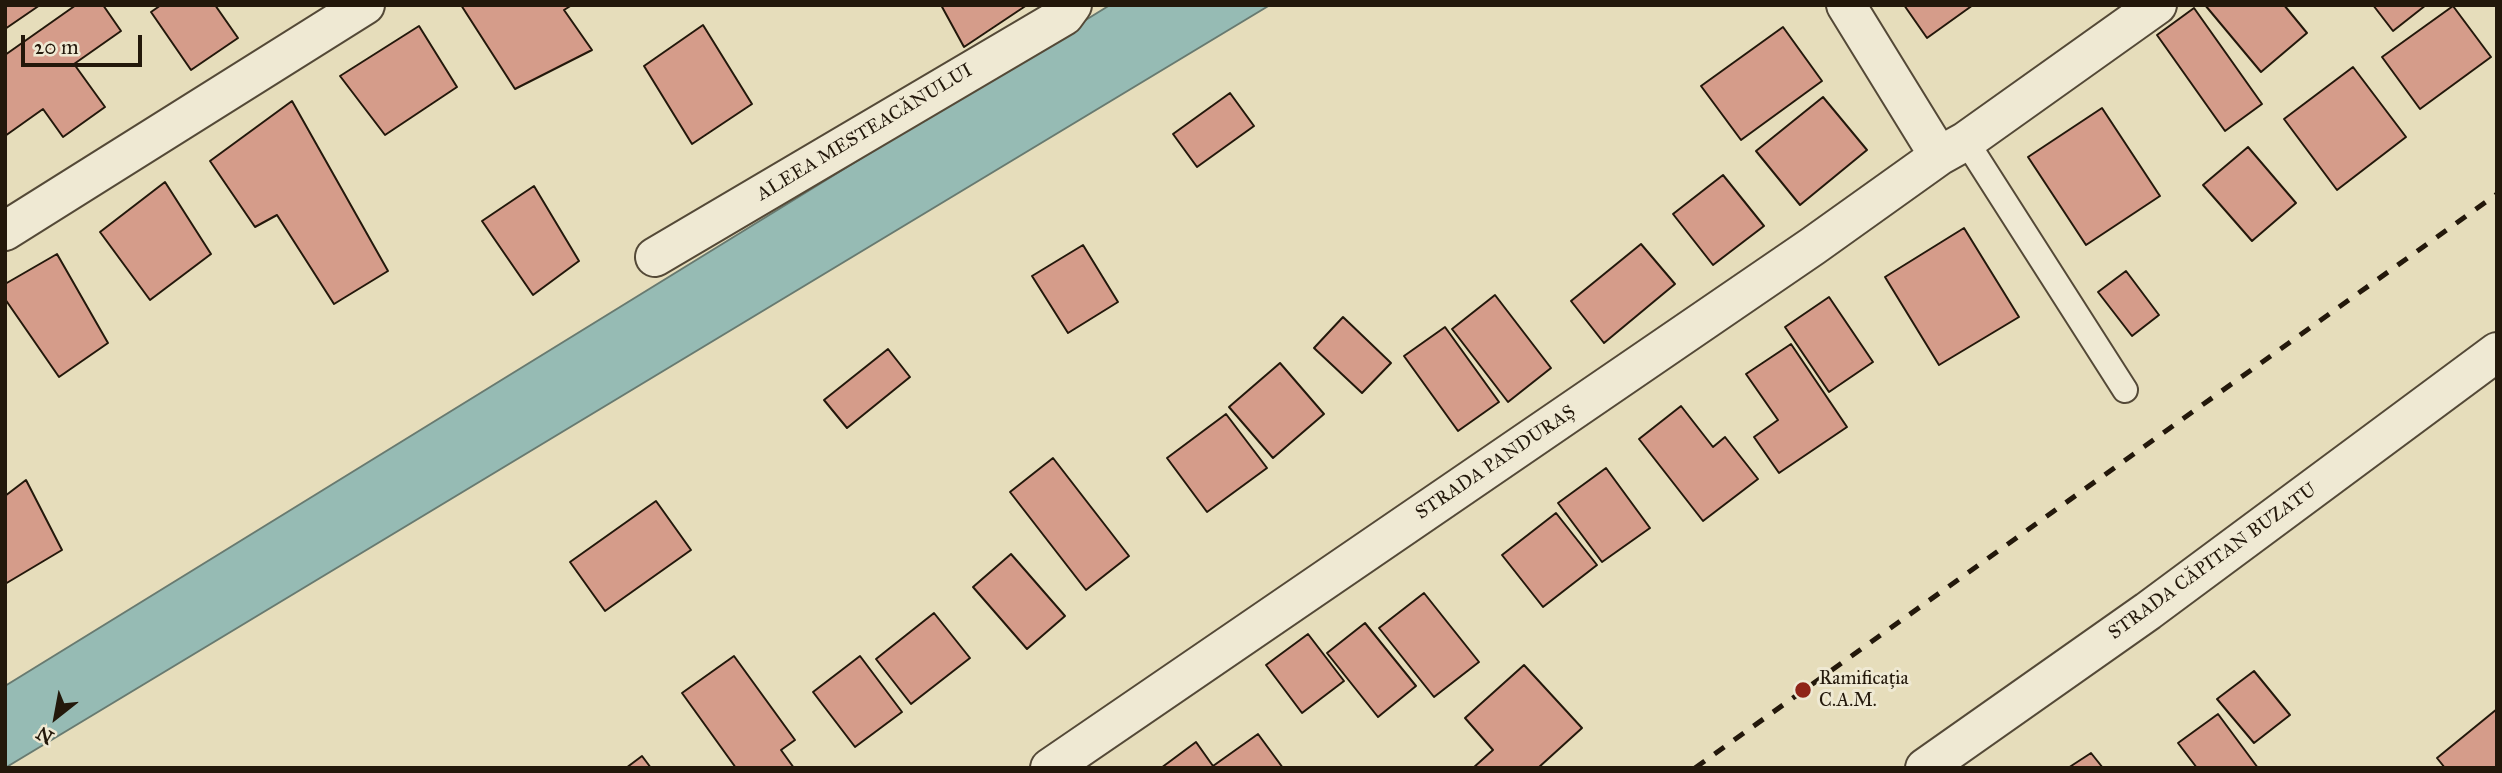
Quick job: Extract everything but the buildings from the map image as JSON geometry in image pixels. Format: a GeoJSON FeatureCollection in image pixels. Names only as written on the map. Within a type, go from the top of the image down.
{"type":"FeatureCollection","features":[{"type":"Feature","properties":{"kind":"street"},"geometry":{"type":"LineString","coordinates":[[5,230],[365,5]]}},
{"type":"Feature","properties":{"kind":"street","name":"ALEEA MESTEACĂNULUI"},"geometry":{"type":"LineString","coordinates":[[655,257],[1064,16],[1072,5]]}},
{"type":"Feature","properties":{"kind":"street"},"geometry":{"type":"LineString","coordinates":[[1846,5],[1952,149]]}},
{"type":"Feature","properties":{"kind":"street","name":"STRADA PANDURAȘ"},"geometry":{"type":"LineString","coordinates":[[1051,768],[1812,246],[2157,5]]}},
{"type":"Feature","properties":{"kind":"street","name":"STRADA CĂPITAN BUZATU"},"geometry":{"type":"LineString","coordinates":[[1925,768],[2148,611],[2497,352]]}},
{"type":"Feature","properties":{"kind":"lane"},"geometry":{"type":"LineString","coordinates":[[1952,149],[2125,390]]}},
{"type":"Feature","properties":{"kind":"water"},"geometry":{"type":"Polygon","coordinates":[[[1110,5],[1270,5],[5,768],[5,686],[1110,5]]]}},
{"type":"Feature","properties":{"kind":"railway"},"geometry":{"type":"LineString","coordinates":[[1695,768],[2497,194]]}},
{"type":"Feature","properties":{"kind":"place","name":"Ramificația C.A.M."},"geometry":{"type":"Point","coordinates":[1803,690]}}]}
